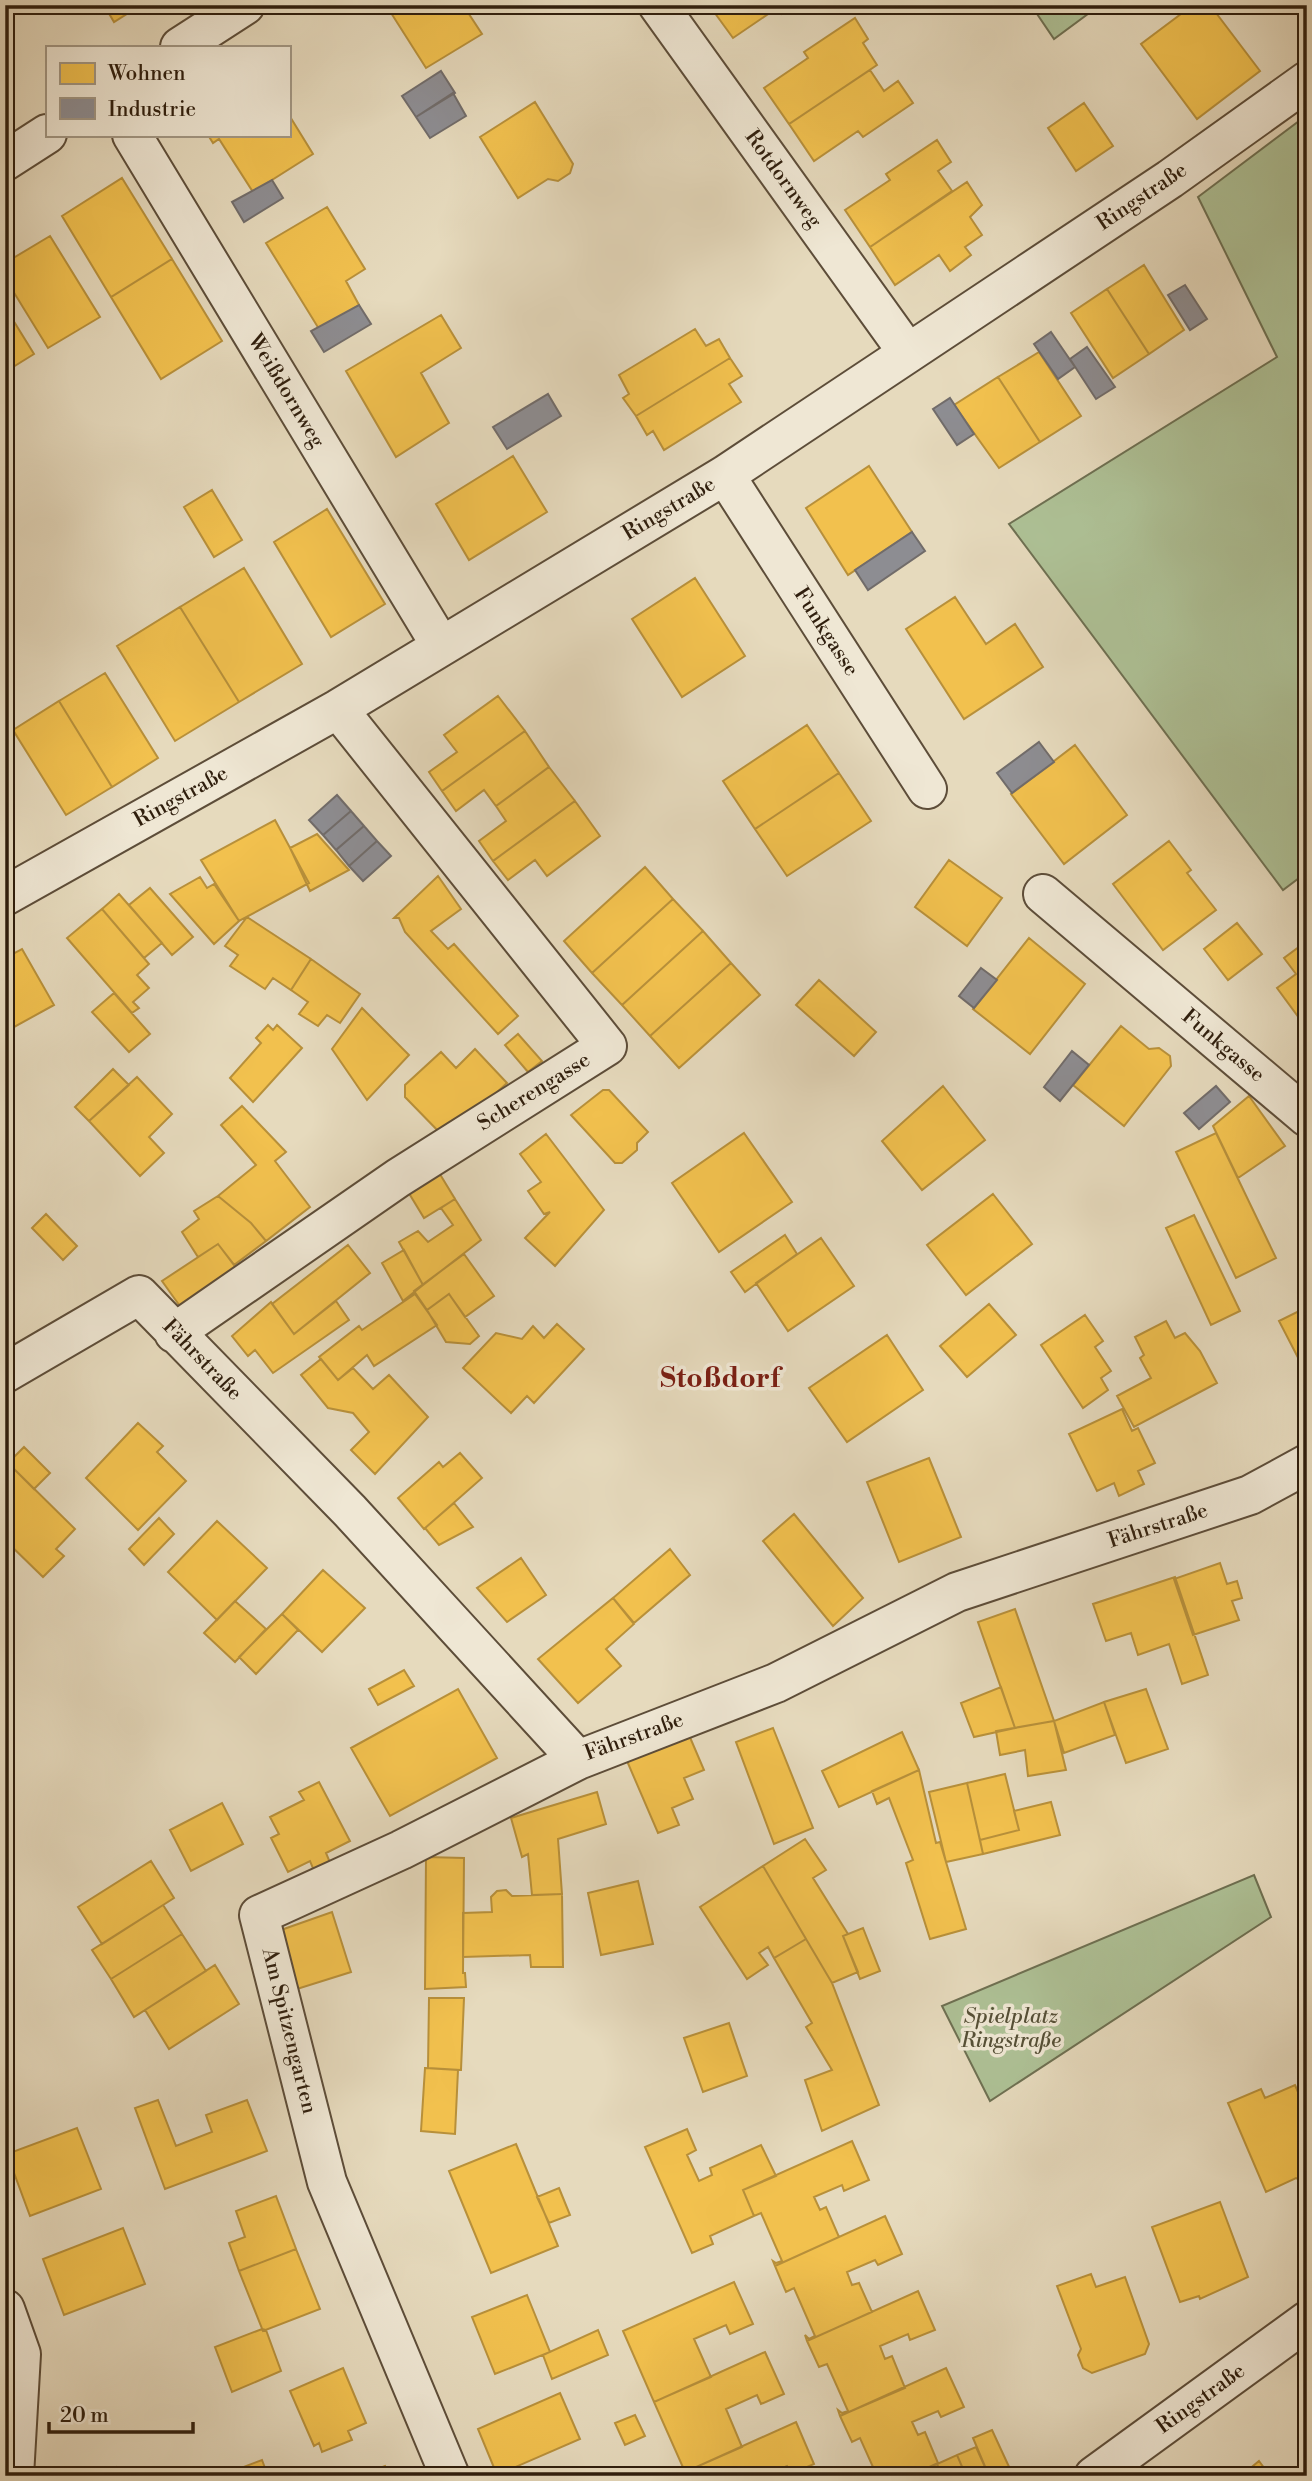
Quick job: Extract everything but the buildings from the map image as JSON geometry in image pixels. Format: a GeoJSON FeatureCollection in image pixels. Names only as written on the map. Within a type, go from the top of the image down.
{"type":"FeatureCollection","features":[{"type":"Feature","properties":{"kind":"street"},"geometry":{"type":"LineString","coordinates":[[182,46],[245,5]]}},
{"type":"Feature","properties":{"kind":"street","name":"Rotdornweg"},"geometry":{"type":"LineString","coordinates":[[658,5],[908,353]]}},
{"type":"Feature","properties":{"kind":"street","name":"Ringstraße"},"geometry":{"type":"LineString","coordinates":[[5,896],[338,709],[725,475],[1170,179],[1307,81]]}},
{"type":"Feature","properties":{"kind":"street"},"geometry":{"type":"LineString","coordinates":[[5,161],[46,135]]}},
{"type":"Feature","properties":{"kind":"street","name":"Weißdornweg"},"geometry":{"type":"LineString","coordinates":[[133,136],[440,646]]}},
{"type":"Feature","properties":{"kind":"street","name":"Funkgasse"},"geometry":{"type":"LineString","coordinates":[[725,475],[927,789]]}},
{"type":"Feature","properties":{"kind":"street","name":"Scherengasse"},"geometry":{"type":"LineString","coordinates":[[174,1333],[398,1178],[607,1046],[338,709]]}},
{"type":"Feature","properties":{"kind":"street","name":"Funkgasse"},"geometry":{"type":"LineString","coordinates":[[1043,894],[1307,1117]]}},
{"type":"Feature","properties":{"kind":"street","name":"Fährstraße"},"geometry":{"type":"LineString","coordinates":[[5,1373],[139,1295],[351,1511],[578,1760],[776,1683],[957,1592],[1250,1495],[1307,1464]]}},
{"type":"Feature","properties":{"kind":"street","name":"Am Spitzengarten"},"geometry":{"type":"LineString","coordinates":[[450,2476],[327,2182],[259,1915],[401,1850],[578,1760]]}},
{"type":"Feature","properties":{"kind":"street"},"geometry":{"type":"LineString","coordinates":[[5,2309],[21,2354],[14,2476]]}},
{"type":"Feature","properties":{"kind":"street","name":"Ringstraße"},"geometry":{"type":"LineString","coordinates":[[1094,2476],[1307,2321]]}},
{"type":"Feature","properties":{"kind":"green space"},"geometry":{"type":"Polygon","coordinates":[[[1031,5],[1100,5],[1054,39],[1031,5]]]}},
{"type":"Feature","properties":{"kind":"green space"},"geometry":{"type":"Polygon","coordinates":[[[1307,115],[1307,872],[1283,890],[1009,524],[1277,357],[1198,197],[1307,115]]]}},
{"type":"Feature","properties":{"kind":"green space","name":"Spielplatz Ringstraße"},"geometry":{"type":"Polygon","coordinates":[[[1254,1875],[1271,1917],[990,2101],[942,2006],[1254,1875]]]}},
{"type":"Feature","properties":{"kind":"district","name":"Stoßdorf"},"geometry":{"type":"Point","coordinates":[720,1378]}}]}
